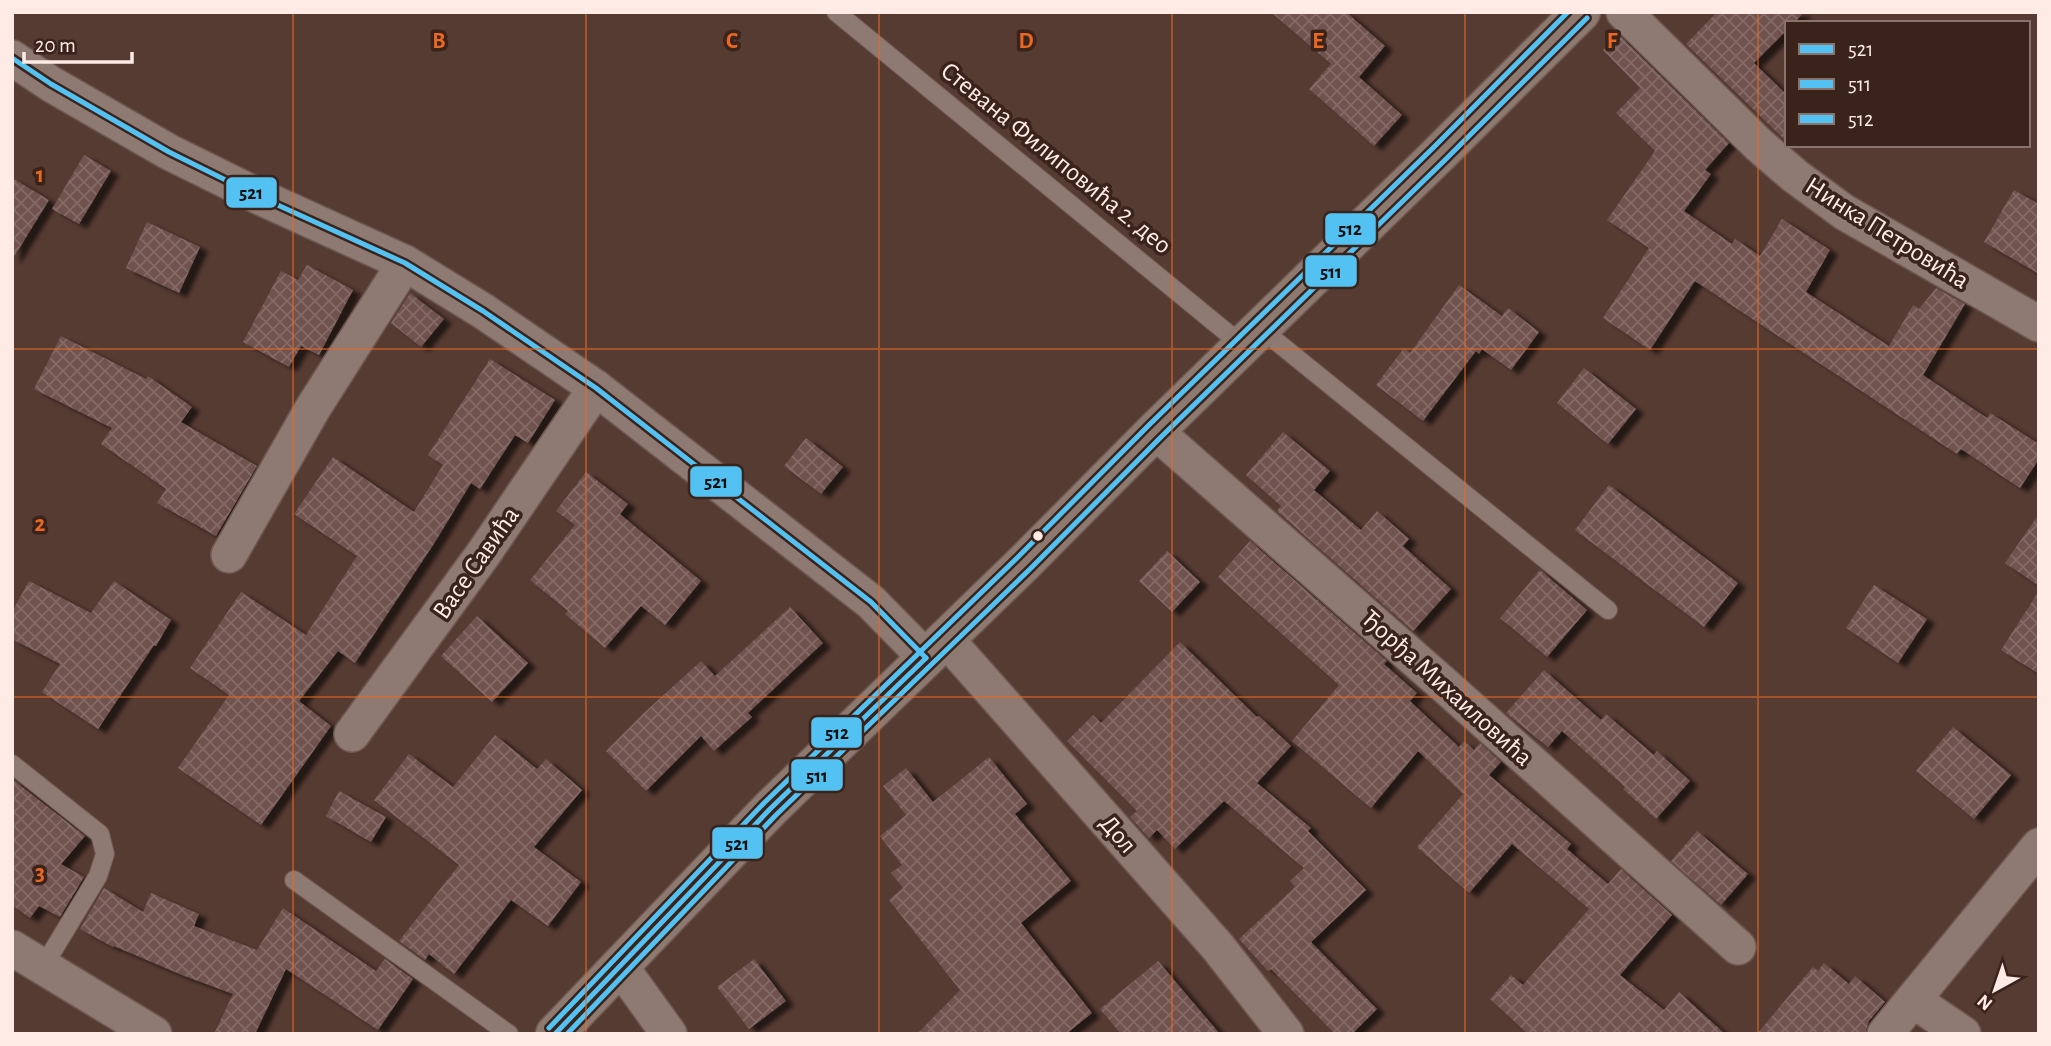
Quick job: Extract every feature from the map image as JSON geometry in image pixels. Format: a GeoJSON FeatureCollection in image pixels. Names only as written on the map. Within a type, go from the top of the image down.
{"type":"FeatureCollection","features":[{"type":"Feature","properties":{"kind":"main road"},"geometry":{"type":"LineString","coordinates":[[555,1034],[770,809],[1581,12]]}},
{"type":"Feature","properties":{"kind":"street","name":"Нинка Петровића"},"geometry":{"type":"LineString","coordinates":[[1624,12],[1759,145],[1795,176],[1844,212],[2039,324]]}},
{"type":"Feature","properties":{"kind":"street","name":"Дол"},"geometry":{"type":"LineString","coordinates":[[12,58],[169,152],[405,263],[483,312],[596,388],[871,602],[936,648],[1217,946],[1286,1034]]}},
{"type":"Feature","properties":{"kind":"street"},"geometry":{"type":"LineString","coordinates":[[229,555],[313,408],[405,263]]}},
{"type":"Feature","properties":{"kind":"street","name":"Васе Савића"},"geometry":{"type":"LineString","coordinates":[[352,734],[484,554],[596,388]]}},
{"type":"Feature","properties":{"kind":"street","name":"Ђорђа Михаиловића"},"geometry":{"type":"LineString","coordinates":[[1155,431],[1738,947]]}},
{"type":"Feature","properties":{"kind":"street"},"geometry":{"type":"LineString","coordinates":[[1885,1034],[2039,846]]}},
{"type":"Feature","properties":{"kind":"street"},"geometry":{"type":"LineString","coordinates":[[12,948],[154,1034]]}},
{"type":"Feature","properties":{"kind":"street"},"geometry":{"type":"LineString","coordinates":[[620,966],[669,1034]]}},
{"type":"Feature","properties":{"kind":"street"},"geometry":{"type":"LineString","coordinates":[[1913,1000],[1963,1034]]}},
{"type":"Feature","properties":{"kind":"lane","name":"Стевана Филиповића 2. део"},"geometry":{"type":"LineString","coordinates":[[836,12],[1252,337],[1608,610]]}},
{"type":"Feature","properties":{"kind":"lane"},"geometry":{"type":"LineString","coordinates":[[12,764],[100,834],[104,854],[98,876],[43,967]]}},
{"type":"Feature","properties":{"kind":"lane"},"geometry":{"type":"LineString","coordinates":[[294,880],[509,1034]]}},
{"type":"Feature","properties":{"kind":"building"},"geometry":{"type":"Polygon","coordinates":[[[1271,12],[1346,12],[1385,46],[1359,77],[1402,115],[1374,146],[1309,89],[1331,64],[1271,12]]]}},
{"type":"Feature","properties":{"kind":"building"},"geometry":{"type":"Polygon","coordinates":[[[1717,12],[1804,12],[1796,21],[1785,21],[1785,32],[1754,63],[1785,93],[1785,140],[1686,44],[1717,12]]]}},
{"type":"Feature","properties":{"kind":"building"},"geometry":{"type":"Polygon","coordinates":[[[1619,35],[1729,143],[1705,170],[1711,174],[1684,211],[1732,244],[1735,239],[1760,256],[1782,219],[1830,250],[1806,292],[1889,346],[1913,305],[1919,309],[1936,288],[1965,304],[1923,375],[1987,418],[1990,413],[2039,444],[2039,459],[2020,488],[1961,449],[1957,454],[1695,281],[1650,350],[1603,318],[1649,248],[1607,220],[1655,151],[1616,113],[1640,88],[1603,50],[1619,35]]]}},
{"type":"Feature","properties":{"kind":"building"},"geometry":{"type":"Polygon","coordinates":[[[84,155],[111,171],[79,224],[52,209],[84,155]]]}},
{"type":"Feature","properties":{"kind":"building"},"geometry":{"type":"Polygon","coordinates":[[[12,178],[49,200],[12,260],[12,178]]]}},
{"type":"Feature","properties":{"kind":"building"},"geometry":{"type":"Polygon","coordinates":[[[2014,190],[2039,204],[2039,274],[1984,242],[2014,190]]]}},
{"type":"Feature","properties":{"kind":"building"},"geometry":{"type":"Polygon","coordinates":[[[147,222],[200,247],[179,293],[126,268],[147,222]]]}},
{"type":"Feature","properties":{"kind":"building"},"geometry":{"type":"Polygon","coordinates":[[[307,265],[353,290],[319,355],[301,346],[289,367],[243,342],[281,271],[298,280],[307,265]]]}},
{"type":"Feature","properties":{"kind":"building"},"geometry":{"type":"Polygon","coordinates":[[[1459,285],[1502,316],[1508,308],[1539,332],[1511,370],[1482,349],[1479,354],[1476,351],[1423,421],[1376,385],[1404,348],[1410,353],[1459,285]]]}},
{"type":"Feature","properties":{"kind":"building"},"geometry":{"type":"Polygon","coordinates":[[[410,293],[444,319],[421,347],[391,323],[410,293]]]}},
{"type":"Feature","properties":{"kind":"building"},"geometry":{"type":"Polygon","coordinates":[[[61,336],[146,379],[148,376],[192,407],[181,422],[257,466],[216,536],[157,503],[166,489],[101,444],[112,428],[34,389],[61,336]]]}},
{"type":"Feature","properties":{"kind":"building"},"geometry":{"type":"Polygon","coordinates":[[[490,359],[555,400],[528,443],[515,435],[480,489],[471,483],[355,663],[338,651],[299,701],[331,726],[261,825],[178,768],[229,695],[190,668],[241,592],[306,635],[357,556],[294,514],[333,457],[414,512],[443,465],[428,455],[490,359]]]}},
{"type":"Feature","properties":{"kind":"building"},"geometry":{"type":"Polygon","coordinates":[[[1584,368],[1636,409],[1608,444],[1557,403],[1584,368]]]}},
{"type":"Feature","properties":{"kind":"building"},"geometry":{"type":"Polygon","coordinates":[[[1283,432],[1330,471],[1314,490],[1361,530],[1377,511],[1409,539],[1403,546],[1451,589],[1413,631],[1277,511],[1281,506],[1246,475],[1283,432]]]}},
{"type":"Feature","properties":{"kind":"building"},"geometry":{"type":"Polygon","coordinates":[[[806,438],[843,467],[821,494],[784,466],[806,438]]]}},
{"type":"Feature","properties":{"kind":"building"},"geometry":{"type":"Polygon","coordinates":[[[586,472],[628,504],[620,514],[701,581],[665,625],[641,606],[605,648],[565,614],[568,611],[530,580],[575,525],[556,511],[586,472]]]}},
{"type":"Feature","properties":{"kind":"building"},"geometry":{"type":"Polygon","coordinates":[[[1609,485],[1738,583],[1704,627],[1575,530],[1609,485]]]}},
{"type":"Feature","properties":{"kind":"building"},"geometry":{"type":"Polygon","coordinates":[[[2039,514],[2039,586],[2005,563],[2039,514]]]}},
{"type":"Feature","properties":{"kind":"building"},"geometry":{"type":"Polygon","coordinates":[[[1250,541],[1387,661],[1384,664],[1417,693],[1410,701],[1459,747],[1464,741],[1474,750],[1480,743],[1501,762],[1489,775],[1571,844],[1567,849],[1608,884],[1621,869],[1672,915],[1620,975],[1664,1010],[1679,992],[1725,1034],[1528,1034],[1490,999],[1511,975],[1523,985],[1589,909],[1512,844],[1469,893],[1417,847],[1463,794],[1418,751],[1371,808],[1292,741],[1339,685],[1218,577],[1250,541]]]}},
{"type":"Feature","properties":{"kind":"building"},"geometry":{"type":"Polygon","coordinates":[[[1167,551],[1200,582],[1172,612],[1139,581],[1167,551]]]}},
{"type":"Feature","properties":{"kind":"building"},"geometry":{"type":"Polygon","coordinates":[[[1540,570],[1587,610],[1547,657],[1500,618],[1540,570]]]}},
{"type":"Feature","properties":{"kind":"building"},"geometry":{"type":"Polygon","coordinates":[[[29,581],[91,613],[114,581],[171,620],[98,729],[42,692],[60,664],[12,639],[12,612],[29,581]]]}},
{"type":"Feature","properties":{"kind":"building"},"geometry":{"type":"Polygon","coordinates":[[[1874,585],[1927,619],[1898,663],[1846,628],[1874,585]]]}},
{"type":"Feature","properties":{"kind":"building"},"geometry":{"type":"Polygon","coordinates":[[[2039,591],[2039,674],[2001,650],[2039,591]]]}},
{"type":"Feature","properties":{"kind":"building"},"geometry":{"type":"Polygon","coordinates":[[[790,607],[823,643],[748,713],[752,717],[714,751],[701,736],[646,791],[606,751],[701,661],[715,676],[790,607]]]}},
{"type":"Feature","properties":{"kind":"building"},"geometry":{"type":"Polygon","coordinates":[[[477,616],[528,663],[492,702],[441,656],[477,616]]]}},
{"type":"Feature","properties":{"kind":"building"},"geometry":{"type":"Polygon","coordinates":[[[1180,642],[1291,746],[1257,783],[1311,828],[1308,831],[1366,890],[1311,942],[1377,1009],[1352,1034],[1335,1034],[1271,969],[1268,971],[1239,939],[1295,887],[1290,881],[1304,868],[1224,801],[1175,849],[1157,830],[1149,838],[1130,817],[1137,811],[1067,741],[1093,715],[1101,723],[1180,642]]]}},
{"type":"Feature","properties":{"kind":"building"},"geometry":{"type":"Polygon","coordinates":[[[1544,670],[1601,720],[1606,714],[1654,755],[1657,751],[1690,781],[1656,819],[1623,789],[1625,787],[1562,731],[1548,747],[1506,713],[1544,670]]]}},
{"type":"Feature","properties":{"kind":"building"},"geometry":{"type":"Polygon","coordinates":[[[1953,727],[2011,775],[1974,819],[1916,771],[1953,727]]]}},
{"type":"Feature","properties":{"kind":"building"},"geometry":{"type":"Polygon","coordinates":[[[495,735],[537,769],[546,759],[582,790],[534,847],[581,882],[548,926],[511,900],[454,974],[429,954],[425,960],[399,941],[459,865],[374,800],[409,754],[453,787],[495,735]]]}},
{"type":"Feature","properties":{"kind":"building"},"geometry":{"type":"Polygon","coordinates":[[[989,757],[1027,804],[1015,814],[1071,881],[1021,923],[1092,1013],[1066,1034],[917,1034],[960,990],[889,900],[903,888],[891,873],[902,865],[880,836],[906,815],[883,786],[906,768],[933,802],[989,757]]]}},
{"type":"Feature","properties":{"kind":"building"},"geometry":{"type":"Polygon","coordinates":[[[12,779],[85,836],[61,864],[84,877],[60,917],[39,906],[30,918],[12,905],[12,779]]]}},
{"type":"Feature","properties":{"kind":"building"},"geometry":{"type":"Polygon","coordinates":[[[339,791],[386,817],[371,842],[326,816],[339,791]]]}},
{"type":"Feature","properties":{"kind":"building"},"geometry":{"type":"Polygon","coordinates":[[[1697,831],[1748,874],[1721,905],[1671,861],[1697,831]]]}},
{"type":"Feature","properties":{"kind":"building"},"geometry":{"type":"Polygon","coordinates":[[[104,888],[143,912],[151,893],[199,914],[194,926],[257,950],[283,908],[376,971],[385,959],[413,979],[378,1030],[286,969],[255,1034],[214,1034],[233,994],[113,947],[80,929],[104,888]]]}},
{"type":"Feature","properties":{"kind":"building"},"geometry":{"type":"Polygon","coordinates":[[[754,959],[786,1001],[749,1029],[717,987],[754,959]]]}},
{"type":"Feature","properties":{"kind":"building"},"geometry":{"type":"Polygon","coordinates":[[[1158,961],[1220,1034],[1121,1034],[1100,1009],[1158,961]]]}},
{"type":"Feature","properties":{"kind":"building"},"geometry":{"type":"Polygon","coordinates":[[[1824,963],[1849,984],[1855,976],[1885,1002],[1869,1021],[1865,1034],[1757,1034],[1813,967],[1818,971],[1824,963]]]}},
{"type":"Feature","properties":{"kind":"transit line","name":"512"},"geometry":{"type":"LineString","coordinates":[[549,1028],[764,803],[1018,557],[1568,12]]}},
{"type":"Feature","properties":{"kind":"transit line","name":"511"},"geometry":{"type":"LineString","coordinates":[[567,1034],[776,815],[1030,569],[1587,18]]}},
{"type":"Feature","properties":{"kind":"transit line","name":"521"},"geometry":{"type":"LineString","coordinates":[[12,58],[51,84],[169,152],[405,263],[483,311],[596,388],[871,602],[926,658]]}},
{"type":"Feature","properties":{"kind":"transit line","name":"521"},"geometry":{"type":"LineString","coordinates":[[555,1034],[770,809],[926,658]]}}]}
